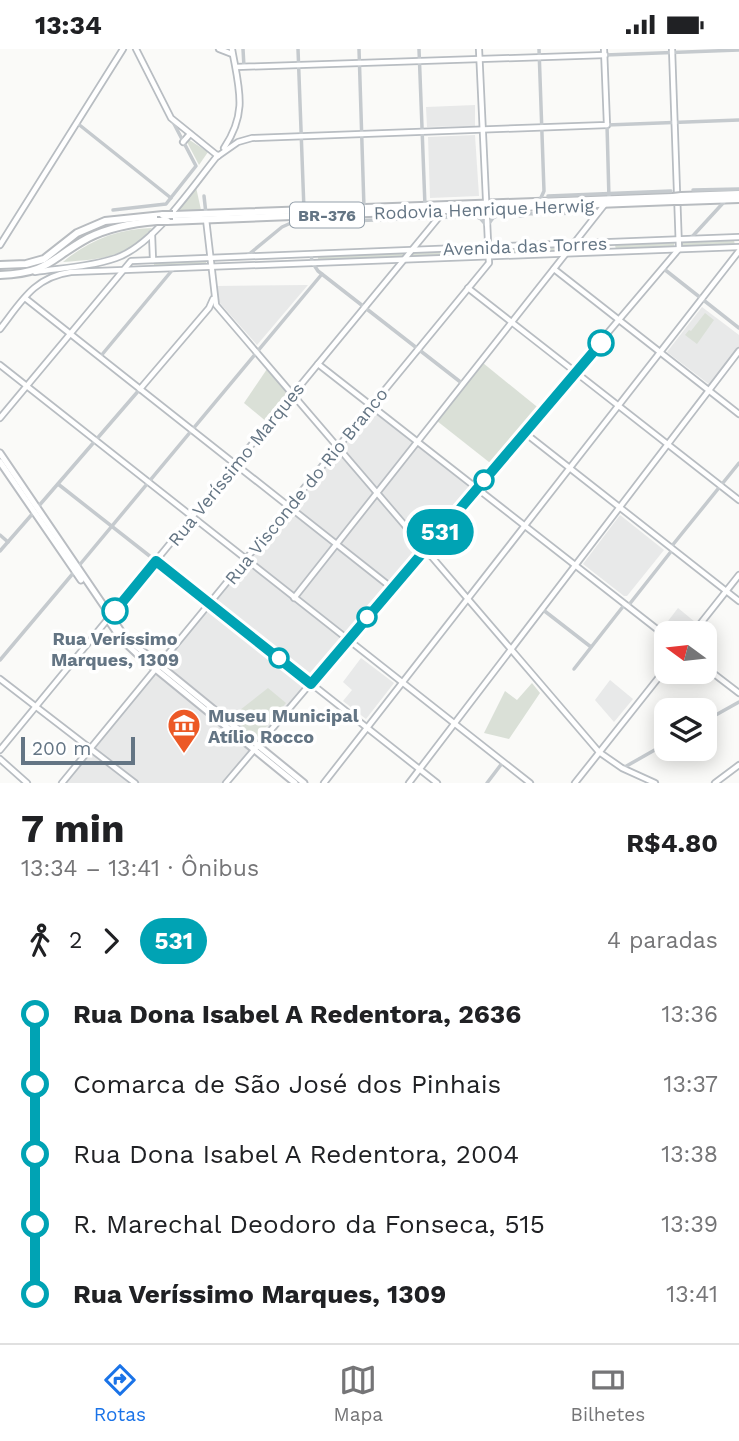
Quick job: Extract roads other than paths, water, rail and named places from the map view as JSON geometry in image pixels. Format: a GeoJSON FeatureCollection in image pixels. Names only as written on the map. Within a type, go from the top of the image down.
{"type":"FeatureCollection","features":[{"type":"Feature","properties":{"kind":"highway","name":"Rodovia Henrique Herwig"},"geometry":{"type":"LineString","coordinates":[[676,197],[703,200],[739,197]]}},
{"type":"Feature","properties":{"kind":"highway","name":"Rodovia Henrique Herwig"},"geometry":{"type":"LineString","coordinates":[[306,213],[364,208],[539,202],[550,198],[739,197]]}},
{"type":"Feature","properties":{"kind":"highway","name":"Rodovia Henrique Herwig"},"geometry":{"type":"LineString","coordinates":[[0,265],[38,261],[49,256],[77,233],[113,219],[445,210],[488,203],[505,208],[608,199]]}},
{"type":"Feature","properties":{"kind":"highway"},"geometry":{"type":"LineString","coordinates":[[505,208],[522,213]]}},
{"type":"Feature","properties":{"kind":"highway","name":"Rodovia Henrique Herwig"},"geometry":{"type":"LineString","coordinates":[[31,272],[50,264],[95,235],[168,217]]}},
{"type":"Feature","properties":{"kind":"highway"},"geometry":{"type":"LineString","coordinates":[[0,275],[31,272]]}},
{"type":"Feature","properties":{"kind":"main road"},"geometry":{"type":"LineString","coordinates":[[0,245],[123,49]]}},
{"type":"Feature","properties":{"kind":"main road"},"geometry":{"type":"LineString","coordinates":[[136,49],[171,118],[218,156]]}},
{"type":"Feature","properties":{"kind":"main road"},"geometry":{"type":"LineString","coordinates":[[0,329],[43,280],[133,251],[152,234],[218,156],[229,140],[239,115],[240,89],[232,52],[219,49]]}},
{"type":"Feature","properties":{"kind":"main road"},"geometry":{"type":"LineString","coordinates":[[479,49],[481,130],[490,256]]}},
{"type":"Feature","properties":{"kind":"main road"},"geometry":{"type":"LineString","coordinates":[[226,783],[679,249],[672,51]]}},
{"type":"Feature","properties":{"kind":"main road"},"geometry":{"type":"LineString","coordinates":[[218,156],[245,139],[607,125],[605,52],[539,57],[236,67]]}},
{"type":"Feature","properties":{"kind":"main road"},"geometry":{"type":"LineString","coordinates":[[183,142],[190,134]]}},
{"type":"Feature","properties":{"kind":"main road"},"geometry":{"type":"LineString","coordinates":[[295,598],[608,199]]}},
{"type":"Feature","properties":{"kind":"main road","name":"Rua Veríssimo Marques"},"geometry":{"type":"LineString","coordinates":[[0,750],[445,210]]}},
{"type":"Feature","properties":{"kind":"main road"},"geometry":{"type":"LineString","coordinates":[[206,217],[213,298],[219,310],[599,752],[622,768],[655,783]]}},
{"type":"Feature","properties":{"kind":"main road"},"geometry":{"type":"LineString","coordinates":[[151,269],[152,234]]}},
{"type":"Feature","properties":{"kind":"main road","name":"Avenida das Torres"},"geometry":{"type":"LineString","coordinates":[[123,270],[131,261],[739,237]]}},
{"type":"Feature","properties":{"kind":"main road"},"geometry":{"type":"LineString","coordinates":[[612,243],[610,247],[613,252]]}},
{"type":"Feature","properties":{"kind":"main road"},"geometry":{"type":"LineString","coordinates":[[324,783],[739,249]]}},
{"type":"Feature","properties":{"kind":"main road","name":"Avenida das Torres"},"geometry":{"type":"LineString","coordinates":[[71,272],[739,249]]}},
{"type":"Feature","properties":{"kind":"main road"},"geometry":{"type":"LineString","coordinates":[[663,250],[670,257],[668,264]]}},
{"type":"Feature","properties":{"kind":"main road","name":"Rua Visconde do Rio Branco"},"geometry":{"type":"LineString","coordinates":[[62,783],[488,265],[490,256]]}},
{"type":"Feature","properties":{"kind":"main road"},"geometry":{"type":"LineString","coordinates":[[31,272],[99,263]]}},
{"type":"Feature","properties":{"kind":"main road"},"geometry":{"type":"LineString","coordinates":[[554,269],[739,414]]}},
{"type":"Feature","properties":{"kind":"main road"},"geometry":{"type":"LineString","coordinates":[[0,418],[123,270]]}},
{"type":"Feature","properties":{"kind":"main road"},"geometry":{"type":"LineString","coordinates":[[468,288],[739,500]]}},
{"type":"Feature","properties":{"kind":"main road"},"geometry":{"type":"LineString","coordinates":[[25,298],[392,588]]}},
{"type":"Feature","properties":{"kind":"main road"},"geometry":{"type":"LineString","coordinates":[[140,389],[208,310],[213,298]]}},
{"type":"Feature","properties":{"kind":"main road"},"geometry":{"type":"LineString","coordinates":[[208,310],[219,310]]}},
{"type":"Feature","properties":{"kind":"main road"},"geometry":{"type":"LineString","coordinates":[[409,783],[739,351]]}},
{"type":"Feature","properties":{"kind":"main road"},"geometry":{"type":"LineString","coordinates":[[318,364],[654,627]]}},
{"type":"Feature","properties":{"kind":"main road"},"geometry":{"type":"LineString","coordinates":[[0,366],[530,783]]}},
{"type":"Feature","properties":{"kind":"main road"},"geometry":{"type":"LineString","coordinates":[[524,433],[739,601]]}},
{"type":"Feature","properties":{"kind":"main road"},"geometry":{"type":"LineString","coordinates":[[0,453],[109,618],[125,637],[256,747],[304,783]]}},
{"type":"Feature","properties":{"kind":"main road"},"geometry":{"type":"LineString","coordinates":[[0,462],[36,510]]}},
{"type":"Feature","properties":{"kind":"main road"},"geometry":{"type":"LineString","coordinates":[[156,561],[437,783]]}},
{"type":"Feature","properties":{"kind":"main road"},"geometry":{"type":"LineString","coordinates":[[703,621],[739,575]]}},
{"type":"Feature","properties":{"kind":"main road"},"geometry":{"type":"LineString","coordinates":[[718,677],[739,693]]}},
{"type":"Feature","properties":{"kind":"main road"},"geometry":{"type":"LineString","coordinates":[[0,680],[135,783]]}},
{"type":"Feature","properties":{"kind":"main road"},"geometry":{"type":"LineString","coordinates":[[575,783],[654,682]]}},
{"type":"Feature","properties":{"kind":"main road"},"geometry":{"type":"LineString","coordinates":[[256,747],[295,783]]}},
{"type":"Feature","properties":{"kind":"main road"},"geometry":{"type":"LineString","coordinates":[[0,759],[27,783]]}},
{"type":"Feature","properties":{"kind":"main road"},"geometry":{"type":"LineString","coordinates":[[715,783],[739,765]]}},
{"type":"Feature","properties":{"kind":"street"},"geometry":{"type":"LineString","coordinates":[[243,49],[244,67]]}},
{"type":"Feature","properties":{"kind":"street"},"geometry":{"type":"LineString","coordinates":[[298,49],[306,213]]}},
{"type":"Feature","properties":{"kind":"street"},"geometry":{"type":"LineString","coordinates":[[359,49],[364,208]]}},
{"type":"Feature","properties":{"kind":"street"},"geometry":{"type":"LineString","coordinates":[[419,49],[425,206]]}},
{"type":"Feature","properties":{"kind":"street"},"geometry":{"type":"LineString","coordinates":[[539,49],[544,191],[539,202]]}},
{"type":"Feature","properties":{"kind":"street"},"geometry":{"type":"LineString","coordinates":[[605,52],[739,50]]}},
{"type":"Feature","properties":{"kind":"street"},"geometry":{"type":"LineString","coordinates":[[113,210],[166,204],[195,166],[171,118]]}},
{"type":"Feature","properties":{"kind":"street"},"geometry":{"type":"LineString","coordinates":[[608,199],[607,125],[739,120]]}},
{"type":"Feature","properties":{"kind":"street"},"geometry":{"type":"LineString","coordinates":[[77,123],[172,198]]}},
{"type":"Feature","properties":{"kind":"street"},"geometry":{"type":"LineString","coordinates":[[693,190],[739,189]]}},
{"type":"Feature","properties":{"kind":"street"},"geometry":{"type":"LineString","coordinates":[[544,191],[550,198]]}},
{"type":"Feature","properties":{"kind":"street"},"geometry":{"type":"LineString","coordinates":[[204,196],[206,217]]}},
{"type":"Feature","properties":{"kind":"street"},"geometry":{"type":"LineString","coordinates":[[690,239],[726,199]]}},
{"type":"Feature","properties":{"kind":"street"},"geometry":{"type":"LineString","coordinates":[[703,200],[710,207],[709,216]]}},
{"type":"Feature","properties":{"kind":"street"},"geometry":{"type":"LineString","coordinates":[[306,213],[324,222],[475,216],[487,226],[498,215],[598,212]]}},
{"type":"Feature","properties":{"kind":"street"},"geometry":{"type":"LineString","coordinates":[[247,257],[282,227],[306,213]]}},
{"type":"Feature","properties":{"kind":"street"},"geometry":{"type":"LineString","coordinates":[[311,254],[312,262],[322,274],[463,384]]}},
{"type":"Feature","properties":{"kind":"street"},"geometry":{"type":"LineString","coordinates":[[100,357],[174,268]]}},
{"type":"Feature","properties":{"kind":"street"},"geometry":{"type":"LineString","coordinates":[[664,269],[739,328]]}},
{"type":"Feature","properties":{"kind":"street"},"geometry":{"type":"LineString","coordinates":[[0,660],[322,274]]}},
{"type":"Feature","properties":{"kind":"street"},"geometry":{"type":"LineString","coordinates":[[0,551],[140,389]]}},
{"type":"Feature","properties":{"kind":"street"},"geometry":{"type":"LineString","coordinates":[[574,669],[739,464]]}},
{"type":"Feature","properties":{"kind":"street"},"geometry":{"type":"LineString","coordinates":[[58,484],[156,561]]}},
{"type":"Feature","properties":{"kind":"street"},"geometry":{"type":"LineString","coordinates":[[0,535],[8,542]]}},
{"type":"Feature","properties":{"kind":"street"},"geometry":{"type":"LineString","coordinates":[[542,609],[591,647]]}},
{"type":"Feature","properties":{"kind":"street"},"geometry":{"type":"LineString","coordinates":[[717,714],[739,702]]}},
{"type":"Feature","properties":{"kind":"street"},"geometry":{"type":"LineString","coordinates":[[622,768],[654,750]]}},
{"type":"Feature","properties":{"kind":"street"},"geometry":{"type":"LineString","coordinates":[[487,783],[503,762]]}},
{"type":"Feature","properties":{"kind":"place","name":"Rua Veríssimo Marques, 1309"},"geometry":{"type":"Point","coordinates":[115,611]}},
{"type":"Feature","properties":{"kind":"place","name":"Museu Municipal Atílio Rocco"},"geometry":{"type":"Point","coordinates":[184,755]}}]}
